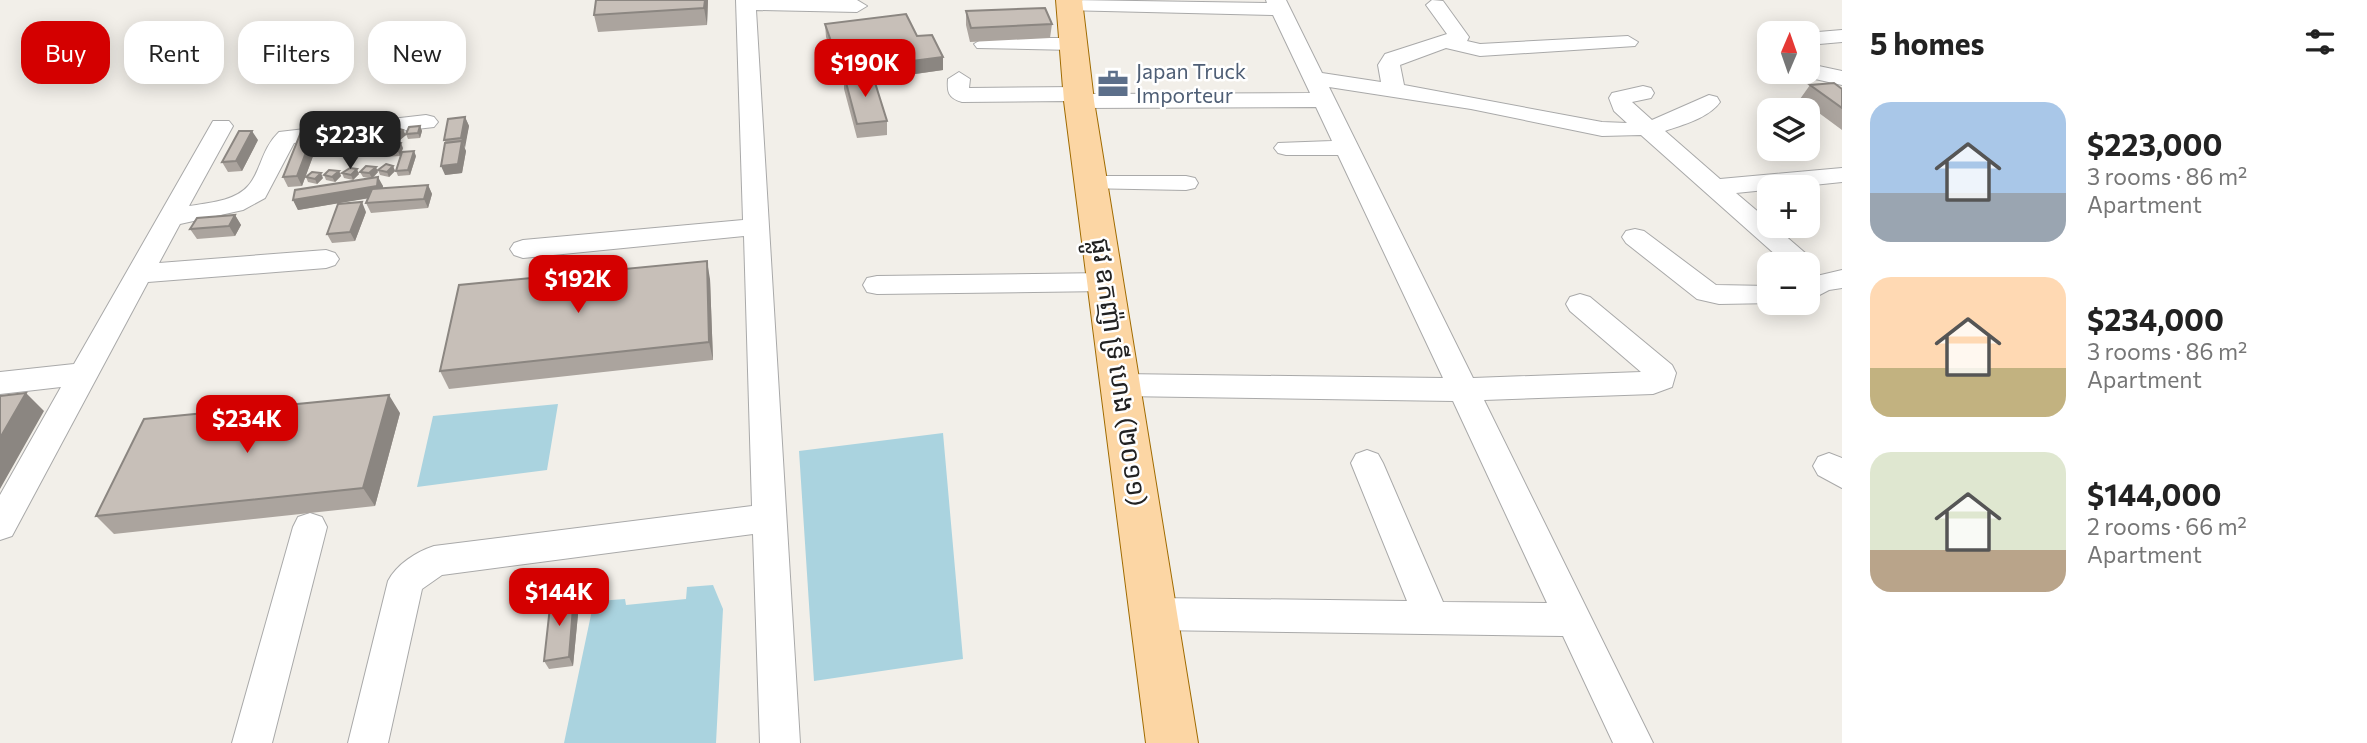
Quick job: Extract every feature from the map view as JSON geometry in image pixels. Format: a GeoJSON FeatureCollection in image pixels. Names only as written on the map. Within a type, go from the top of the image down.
{"type":"FeatureCollection","features":[{"type":"Feature","properties":{"kind":"main road","name":"ផ្លូវ ឧកញ៉ា ទ្រី ហេង (២០១១)"},"geometry":{"type":"LineString","coordinates":[[1070,3],[1079,98],[1172,743]]}},
{"type":"Feature","properties":{"kind":"street"},"geometry":{"type":"LineString","coordinates":[[780,743],[746,2],[857,6]]}},
{"type":"Feature","properties":{"kind":"street"},"geometry":{"type":"LineString","coordinates":[[1070,3],[1278,5],[1633,743]]}},
{"type":"Feature","properties":{"kind":"street"},"geometry":{"type":"LineString","coordinates":[[1394,91],[1389,65],[1393,60],[1430,45],[1457,40],[1459,32],[1436,5]]}},
{"type":"Feature","properties":{"kind":"street"},"geometry":{"type":"LineString","coordinates":[[1820,38],[1842,36]]}},
{"type":"Feature","properties":{"kind":"street"},"geometry":{"type":"LineString","coordinates":[[1446,42],[1480,50],[1628,42]]}},
{"type":"Feature","properties":{"kind":"street"},"geometry":{"type":"LineString","coordinates":[[984,44],[1074,44]]}},
{"type":"Feature","properties":{"kind":"street"},"geometry":{"type":"LineString","coordinates":[[1820,73],[1842,78]]}},
{"type":"Feature","properties":{"kind":"street"},"geometry":{"type":"LineString","coordinates":[[959,79],[958,92],[962,95],[1079,98],[1319,89],[1394,91],[1496,107],[1599,131],[1646,128],[1692,114],[1709,102]]}},
{"type":"Feature","properties":{"kind":"street"},"geometry":{"type":"LineString","coordinates":[[1643,93],[1620,98],[1622,106],[1788,252]]}},
{"type":"Feature","properties":{"kind":"street"},"geometry":{"type":"LineString","coordinates":[[171,217],[227,207],[260,189],[278,145],[287,137],[426,122]]}},
{"type":"Feature","properties":{"kind":"street"},"geometry":{"type":"LineString","coordinates":[[0,526],[221,126]]}},
{"type":"Feature","properties":{"kind":"street"},"geometry":{"type":"LineString","coordinates":[[1286,148],[1346,148]]}},
{"type":"Feature","properties":{"kind":"street"},"geometry":{"type":"LineString","coordinates":[[1717,187],[1842,175]]}},
{"type":"Feature","properties":{"kind":"street"},"geometry":{"type":"LineString","coordinates":[[1091,183],[1186,183]]}},
{"type":"Feature","properties":{"kind":"street"},"geometry":{"type":"LineString","coordinates":[[523,249],[756,227]]}},
{"type":"Feature","properties":{"kind":"street"},"geometry":{"type":"LineString","coordinates":[[1635,237],[1707,292],[1719,295],[1757,295]]}},
{"type":"Feature","properties":{"kind":"street"},"geometry":{"type":"LineString","coordinates":[[139,274],[326,259]]}},
{"type":"Feature","properties":{"kind":"street"},"geometry":{"type":"LineString","coordinates":[[877,285],[1106,282]]}},
{"type":"Feature","properties":{"kind":"street"},"geometry":{"type":"LineString","coordinates":[[1121,386],[1464,390],[1653,383],[1661,379],[1661,373],[1580,304]]}},
{"type":"Feature","properties":{"kind":"street"},"geometry":{"type":"LineString","coordinates":[[0,383],[84,374]]}},
{"type":"Feature","properties":{"kind":"street"},"geometry":{"type":"LineString","coordinates":[[1367,463],[1431,616]]}},
{"type":"Feature","properties":{"kind":"street"},"geometry":{"type":"LineString","coordinates":[[368,743],[406,581],[434,561],[770,518]]}},
{"type":"Feature","properties":{"kind":"street"},"geometry":{"type":"LineString","coordinates":[[252,743],[310,527]]}},
{"type":"Feature","properties":{"kind":"street"},"geometry":{"type":"LineString","coordinates":[[1154,614],[1573,620]]}},
{"type":"Feature","properties":{"kind":"water"},"geometry":{"type":"Polygon","coordinates":[[[558,404],[547,470],[417,487],[433,416],[558,404]]]}},
{"type":"Feature","properties":{"kind":"water"},"geometry":{"type":"Polygon","coordinates":[[[943,433],[963,659],[814,681],[799,451],[943,433]]]}},
{"type":"Feature","properties":{"kind":"water"},"geometry":{"type":"Polygon","coordinates":[[[713,585],[723,609],[716,743],[564,743],[592,610],[598,601],[625,599],[626,605],[686,599],[687,587],[713,585]]]}},
{"type":"Feature","properties":{"kind":"building"},"geometry":{"type":"Polygon","coordinates":[[[596,0],[705,0],[704,8],[594,15],[596,0]]]}},
{"type":"Feature","properties":{"kind":"building"},"geometry":{"type":"Polygon","coordinates":[[[1045,8],[1052,24],[971,28],[966,11],[1045,8]]]}},
{"type":"Feature","properties":{"kind":"building"},"geometry":{"type":"Polygon","coordinates":[[[906,14],[917,36],[932,35],[943,57],[850,69],[841,46],[833,47],[825,24],[906,14]]]}},
{"type":"Feature","properties":{"kind":"building"},"geometry":{"type":"Polygon","coordinates":[[[872,73],[887,121],[857,124],[844,75],[872,73]]]}},
{"type":"Feature","properties":{"kind":"building"},"geometry":{"type":"Polygon","coordinates":[[[1834,83],[1842,89],[1842,108],[1810,85],[1834,83]]]}},
{"type":"Feature","properties":{"kind":"building"},"geometry":{"type":"Polygon","coordinates":[[[465,117],[461,138],[444,140],[448,119],[465,117]]]}},
{"type":"Feature","properties":{"kind":"building"},"geometry":{"type":"Polygon","coordinates":[[[420,126],[418,133],[406,134],[409,127],[420,126]]]}},
{"type":"Feature","properties":{"kind":"building"},"geometry":{"type":"Polygon","coordinates":[[[396,128],[403,130],[398,135],[389,133],[396,128]]]}},
{"type":"Feature","properties":{"kind":"building"},"geometry":{"type":"Polygon","coordinates":[[[378,130],[387,131],[381,136],[373,136],[378,130]]]}},
{"type":"Feature","properties":{"kind":"building"},"geometry":{"type":"Polygon","coordinates":[[[239,131],[252,131],[236,161],[222,162],[239,131]]]}},
{"type":"Feature","properties":{"kind":"building"},"geometry":{"type":"Polygon","coordinates":[[[314,131],[297,176],[283,177],[301,132],[314,131]]]}},
{"type":"Feature","properties":{"kind":"building"},"geometry":{"type":"Polygon","coordinates":[[[359,131],[369,132],[363,138],[354,136],[359,131]]]}},
{"type":"Feature","properties":{"kind":"building"},"geometry":{"type":"Polygon","coordinates":[[[343,133],[352,134],[346,139],[338,138],[343,133]]]}},
{"type":"Feature","properties":{"kind":"building"},"geometry":{"type":"Polygon","coordinates":[[[325,134],[335,135],[328,140],[320,140],[325,134]]]}},
{"type":"Feature","properties":{"kind":"building"},"geometry":{"type":"Polygon","coordinates":[[[462,141],[458,164],[441,166],[445,143],[462,141]]]}},
{"type":"Feature","properties":{"kind":"building"},"geometry":{"type":"Polygon","coordinates":[[[401,143],[398,151],[382,152],[385,144],[401,143]]]}},
{"type":"Feature","properties":{"kind":"building"},"geometry":{"type":"Polygon","coordinates":[[[414,151],[408,170],[396,171],[402,152],[414,151]]]}},
{"type":"Feature","properties":{"kind":"building"},"geometry":{"type":"Polygon","coordinates":[[[386,164],[393,166],[387,172],[378,170],[386,164]]]}},
{"type":"Feature","properties":{"kind":"building"},"geometry":{"type":"Polygon","coordinates":[[[366,166],[376,167],[369,173],[360,172],[366,166]]]}},
{"type":"Feature","properties":{"kind":"building"},"geometry":{"type":"Polygon","coordinates":[[[350,168],[357,169],[351,175],[342,173],[350,168]]]}},
{"type":"Feature","properties":{"kind":"building"},"geometry":{"type":"Polygon","coordinates":[[[329,170],[339,171],[332,177],[324,175],[329,170]]]}},
{"type":"Feature","properties":{"kind":"building"},"geometry":{"type":"Polygon","coordinates":[[[312,172],[321,173],[315,179],[306,177],[312,172]]]}},
{"type":"Feature","properties":{"kind":"building"},"geometry":{"type":"Polygon","coordinates":[[[378,177],[377,186],[293,200],[295,190],[378,177]]]}},
{"type":"Feature","properties":{"kind":"building"},"geometry":{"type":"Polygon","coordinates":[[[428,185],[424,199],[366,203],[372,189],[428,185]]]}},
{"type":"Feature","properties":{"kind":"building"},"geometry":{"type":"Polygon","coordinates":[[[362,202],[350,232],[327,234],[338,204],[362,202]]]}},
{"type":"Feature","properties":{"kind":"building"},"geometry":{"type":"Polygon","coordinates":[[[235,215],[229,226],[190,229],[197,218],[235,215]]]}},
{"type":"Feature","properties":{"kind":"building"},"geometry":{"type":"Polygon","coordinates":[[[707,261],[709,342],[440,371],[459,285],[707,261]]]}},
{"type":"Feature","properties":{"kind":"building"},"geometry":{"type":"Polygon","coordinates":[[[26,393],[0,438],[0,396],[26,393]]]}},
{"type":"Feature","properties":{"kind":"building"},"geometry":{"type":"Polygon","coordinates":[[[389,395],[363,488],[96,516],[144,419],[389,395]]]}},
{"type":"Feature","properties":{"kind":"building"},"geometry":{"type":"Polygon","coordinates":[[[574,595],[569,657],[544,661],[551,598],[574,595]]]}},
{"type":"Feature","properties":{"kind":"place","name":"Japan Truck Importeur"},"geometry":{"type":"Point","coordinates":[1113,84]}}]}
